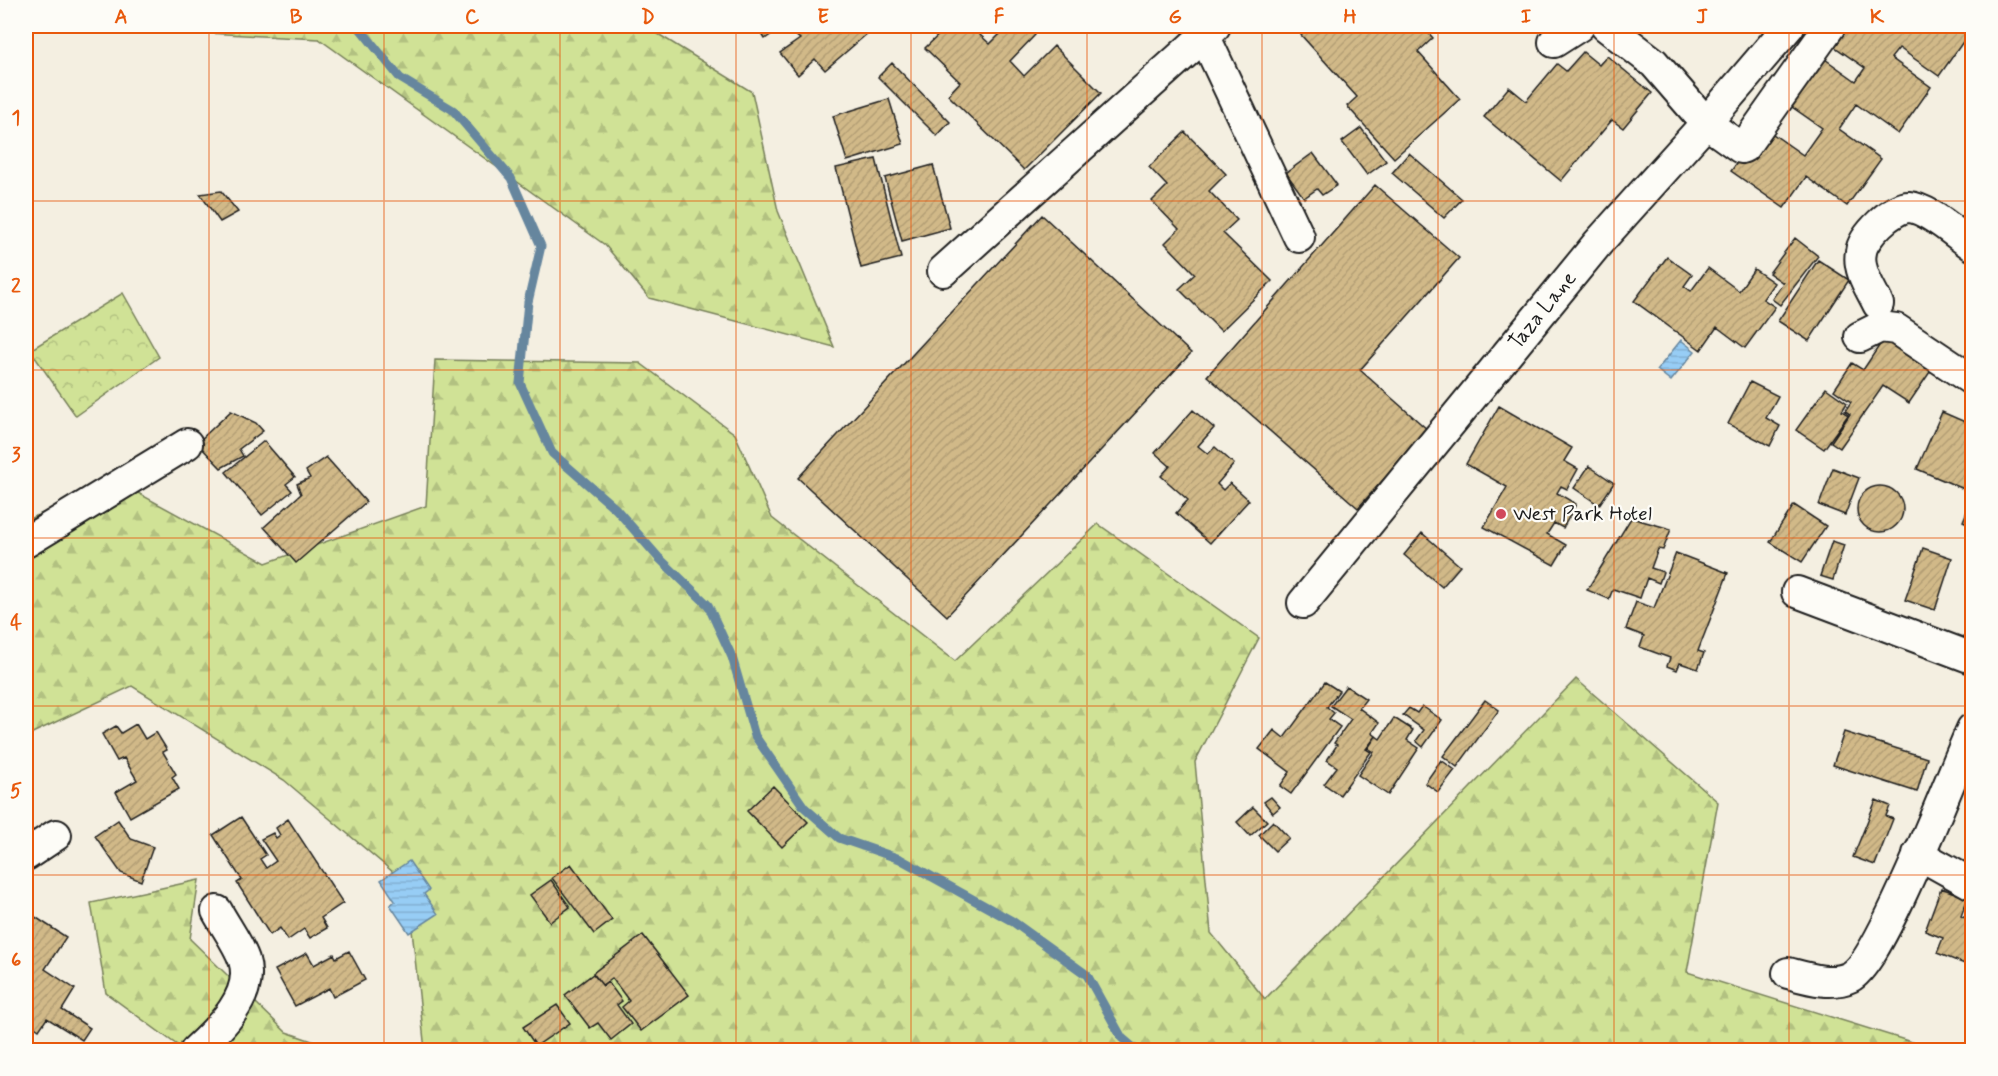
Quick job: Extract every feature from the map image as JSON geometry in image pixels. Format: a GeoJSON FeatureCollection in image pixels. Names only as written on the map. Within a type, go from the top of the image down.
{"type":"FeatureCollection","features":[{"type":"Feature","properties":{"kind":"street"},"geometry":{"type":"LineString","coordinates":[[1554,42],[1578,26]]}},
{"type":"Feature","properties":{"kind":"street"},"geometry":{"type":"LineString","coordinates":[[1606,26],[1654,63],[1706,123],[1737,147],[1744,147],[1830,26]]}},
{"type":"Feature","properties":{"kind":"street","name":"Taza Lane"},"geometry":{"type":"LineString","coordinates":[[1303,603],[1598,243],[1789,26]]}},
{"type":"Feature","properties":{"kind":"street"},"geometry":{"type":"LineString","coordinates":[[943,270],[1209,30],[1299,237]]}},
{"type":"Feature","properties":{"kind":"street"},"geometry":{"type":"LineString","coordinates":[[1878,304],[1862,269],[1861,251],[1878,225],[1894,210],[1910,207],[1926,212],[1972,245]]}},
{"type":"Feature","properties":{"kind":"street"},"geometry":{"type":"LineString","coordinates":[[1860,337],[1880,327],[1896,329],[1972,380]]}},
{"type":"Feature","properties":{"kind":"street"},"geometry":{"type":"LineString","coordinates":[[31,528],[82,508],[188,444]]}},
{"type":"Feature","properties":{"kind":"street"},"geometry":{"type":"LineString","coordinates":[[1797,592],[1972,658]]}},
{"type":"Feature","properties":{"kind":"street"},"geometry":{"type":"LineString","coordinates":[[1788,973],[1820,981],[1849,977],[1862,968],[1883,935],[1972,729]]}},
{"type":"Feature","properties":{"kind":"street"},"geometry":{"type":"LineString","coordinates":[[26,855],[57,835]]}},
{"type":"Feature","properties":{"kind":"street"},"geometry":{"type":"LineString","coordinates":[[1918,854],[1972,884]]}},
{"type":"Feature","properties":{"kind":"street"},"geometry":{"type":"LineString","coordinates":[[196,1050],[218,1029],[243,995],[244,961],[217,911]]}},
{"type":"Feature","properties":{"kind":"green space"},"geometry":{"type":"Polygon","coordinates":[[[195,26],[642,26],[650,29],[752,92],[778,211],[834,347],[649,298],[605,245],[319,39],[207,33],[195,26]]]}},
{"type":"Feature","properties":{"kind":"green space"},"geometry":{"type":"Polygon","coordinates":[[[123,293],[159,357],[76,416],[30,350],[123,293]]]}},
{"type":"Feature","properties":{"kind":"green space"},"geometry":{"type":"Polygon","coordinates":[[[435,360],[640,363],[735,434],[772,518],[955,661],[1098,524],[1259,638],[1195,762],[1211,933],[1265,999],[1576,679],[1718,802],[1687,972],[1937,1050],[425,1050],[407,884],[284,780],[132,686],[26,736],[26,520],[118,482],[266,563],[426,506],[435,360]]]}},
{"type":"Feature","properties":{"kind":"green space"},"geometry":{"type":"Polygon","coordinates":[[[199,880],[190,939],[286,1032],[338,1050],[184,1050],[106,993],[91,903],[199,880]]]}},
{"type":"Feature","properties":{"kind":"water"},"geometry":{"type":"Polygon","coordinates":[[[1681,340],[1695,351],[1671,381],[1657,370],[1681,340]]]}},
{"type":"Feature","properties":{"kind":"water"},"geometry":{"type":"Polygon","coordinates":[[[409,861],[429,890],[424,894],[438,914],[409,933],[390,905],[395,901],[381,880],[409,861]]]}},
{"type":"Feature","properties":{"kind":"building"},"geometry":{"type":"Polygon","coordinates":[[[757,26],[783,26],[765,39],[757,26]]]}},
{"type":"Feature","properties":{"kind":"building"},"geometry":{"type":"Polygon","coordinates":[[[805,26],[876,26],[825,70],[815,59],[798,75],[780,53],[800,39],[795,35],[805,26]]]}},
{"type":"Feature","properties":{"kind":"building"},"geometry":{"type":"Polygon","coordinates":[[[948,26],[970,26],[990,44],[1008,26],[1026,26],[1035,35],[1010,61],[1024,76],[1054,46],[1101,93],[1024,170],[948,95],[960,82],[925,48],[948,26]]]}},
{"type":"Feature","properties":{"kind":"building"},"geometry":{"type":"Polygon","coordinates":[[[1312,26],[1422,26],[1433,38],[1418,52],[1460,99],[1394,158],[1347,106],[1357,97],[1301,35],[1312,26]]]}},
{"type":"Feature","properties":{"kind":"building"},"geometry":{"type":"Polygon","coordinates":[[[1835,26],[1972,26],[1972,29],[1939,76],[1899,48],[1891,58],[1931,87],[1898,134],[1856,104],[1839,129],[1881,159],[1847,206],[1806,177],[1784,208],[1731,171],[1763,127],[1803,155],[1822,128],[1782,100],[1815,52],[1856,81],[1865,68],[1825,40],[1835,26]]]}},
{"type":"Feature","properties":{"kind":"building"},"geometry":{"type":"Polygon","coordinates":[[[1583,52],[1599,65],[1607,56],[1652,93],[1623,128],[1612,120],[1561,181],[1484,117],[1509,87],[1526,101],[1557,64],[1566,71],[1583,52]]]}},
{"type":"Feature","properties":{"kind":"building"},"geometry":{"type":"Polygon","coordinates":[[[892,63],[950,122],[937,136],[878,77],[892,63]]]}},
{"type":"Feature","properties":{"kind":"building"},"geometry":{"type":"Polygon","coordinates":[[[889,99],[903,144],[847,161],[833,116],[889,99]]]}},
{"type":"Feature","properties":{"kind":"building"},"geometry":{"type":"Polygon","coordinates":[[[1361,128],[1386,161],[1367,175],[1342,142],[1361,128]]]}},
{"type":"Feature","properties":{"kind":"building"},"geometry":{"type":"Polygon","coordinates":[[[1185,132],[1226,174],[1209,191],[1237,220],[1223,233],[1272,281],[1221,331],[1179,289],[1195,274],[1165,243],[1179,229],[1152,201],[1167,186],[1149,167],[1185,132]]]}},
{"type":"Feature","properties":{"kind":"building"},"geometry":{"type":"Polygon","coordinates":[[[1313,153],[1337,185],[1322,195],[1317,189],[1304,198],[1286,173],[1313,153]]]}},
{"type":"Feature","properties":{"kind":"building"},"geometry":{"type":"Polygon","coordinates":[[[1409,153],[1462,199],[1444,218],[1392,173],[1409,153]]]}},
{"type":"Feature","properties":{"kind":"building"},"geometry":{"type":"Polygon","coordinates":[[[876,159],[901,258],[861,268],[836,168],[876,159]]]}},
{"type":"Feature","properties":{"kind":"building"},"geometry":{"type":"Polygon","coordinates":[[[933,165],[950,228],[902,241],[885,178],[933,165]]]}},
{"type":"Feature","properties":{"kind":"building"},"geometry":{"type":"Polygon","coordinates":[[[1375,185],[1459,258],[1360,370],[1428,430],[1358,508],[1207,376],[1375,185]]]}},
{"type":"Feature","properties":{"kind":"building"},"geometry":{"type":"Polygon","coordinates":[[[221,191],[238,212],[220,222],[200,194],[221,191]]]}},
{"type":"Feature","properties":{"kind":"building"},"geometry":{"type":"Polygon","coordinates":[[[1042,215],[1191,353],[947,616],[798,478],[1042,215]]]}},
{"type":"Feature","properties":{"kind":"building"},"geometry":{"type":"Polygon","coordinates":[[[1795,238],[1818,256],[1780,305],[1772,299],[1783,283],[1769,273],[1795,238]]]}},
{"type":"Feature","properties":{"kind":"building"},"geometry":{"type":"Polygon","coordinates":[[[1667,257],[1692,275],[1684,286],[1691,291],[1708,268],[1739,291],[1754,269],[1774,283],[1763,299],[1775,307],[1745,348],[1717,327],[1701,350],[1634,301],[1667,257]]]}},
{"type":"Feature","properties":{"kind":"building"},"geometry":{"type":"Polygon","coordinates":[[[1818,260],[1849,280],[1809,341],[1778,321],[1818,260]]]}},
{"type":"Feature","properties":{"kind":"building"},"geometry":{"type":"Polygon","coordinates":[[[1885,337],[1932,369],[1909,403],[1883,386],[1840,448],[1831,442],[1850,414],[1845,411],[1851,402],[1834,390],[1852,363],[1863,370],[1885,337]]]}},
{"type":"Feature","properties":{"kind":"building"},"geometry":{"type":"Polygon","coordinates":[[[1750,382],[1778,396],[1766,418],[1780,426],[1770,446],[1728,424],[1750,382]]]}},
{"type":"Feature","properties":{"kind":"building"},"geometry":{"type":"Polygon","coordinates":[[[1826,388],[1847,403],[1842,411],[1848,415],[1824,449],[1796,430],[1826,388]]]}},
{"type":"Feature","properties":{"kind":"building"},"geometry":{"type":"Polygon","coordinates":[[[1499,406],[1572,448],[1564,461],[1578,469],[1567,489],[1561,486],[1557,493],[1576,504],[1563,528],[1554,523],[1547,534],[1566,545],[1554,565],[1484,527],[1507,487],[1466,464],[1499,406]]]}},
{"type":"Feature","properties":{"kind":"building"},"geometry":{"type":"Polygon","coordinates":[[[1193,410],[1214,428],[1198,446],[1208,454],[1215,447],[1234,464],[1217,484],[1223,490],[1230,483],[1249,500],[1210,543],[1176,513],[1188,500],[1161,476],[1170,466],[1155,453],[1193,410]]]}},
{"type":"Feature","properties":{"kind":"building"},"geometry":{"type":"Polygon","coordinates":[[[231,411],[256,423],[263,431],[239,449],[243,456],[221,468],[197,443],[231,411]]]}},
{"type":"Feature","properties":{"kind":"building"},"geometry":{"type":"Polygon","coordinates":[[[1942,412],[1972,425],[1971,492],[1917,469],[1942,412]]]}},
{"type":"Feature","properties":{"kind":"building"},"geometry":{"type":"Polygon","coordinates":[[[264,441],[295,477],[286,484],[292,491],[262,515],[226,472],[264,441]]]}},
{"type":"Feature","properties":{"kind":"building"},"geometry":{"type":"Polygon","coordinates":[[[326,457],[366,502],[296,563],[264,527],[301,494],[297,484],[310,478],[306,471],[326,457]]]}},
{"type":"Feature","properties":{"kind":"building"},"geometry":{"type":"Polygon","coordinates":[[[1589,466],[1614,483],[1599,505],[1574,488],[1589,466]]]}},
{"type":"Feature","properties":{"kind":"building"},"geometry":{"type":"Polygon","coordinates":[[[1833,468],[1859,478],[1845,515],[1819,505],[1833,468]]]}},
{"type":"Feature","properties":{"kind":"building"},"geometry":{"type":"Polygon","coordinates":[[[1880,486],[1896,493],[1903,509],[1896,525],[1880,532],[1864,525],[1857,509],[1864,493],[1880,486]]]}},
{"type":"Feature","properties":{"kind":"building"},"geometry":{"type":"Polygon","coordinates":[[[1972,499],[1972,525],[1963,521],[1972,499]]]}},
{"type":"Feature","properties":{"kind":"building"},"geometry":{"type":"Polygon","coordinates":[[[1794,505],[1826,526],[1802,562],[1770,542],[1794,505]]]}},
{"type":"Feature","properties":{"kind":"building"},"geometry":{"type":"Polygon","coordinates":[[[1631,518],[1671,529],[1663,550],[1658,549],[1651,568],[1663,572],[1659,583],[1647,578],[1640,598],[1613,589],[1609,599],[1587,590],[1631,518]]]}},
{"type":"Feature","properties":{"kind":"building"},"geometry":{"type":"Polygon","coordinates":[[[1422,533],[1460,566],[1442,587],[1404,555],[1422,533]]]}},
{"type":"Feature","properties":{"kind":"building"},"geometry":{"type":"Polygon","coordinates":[[[1832,541],[1844,545],[1833,580],[1820,576],[1832,541]]]}},
{"type":"Feature","properties":{"kind":"building"},"geometry":{"type":"Polygon","coordinates":[[[1923,548],[1952,558],[1935,610],[1905,600],[1923,548]]]}},
{"type":"Feature","properties":{"kind":"building"},"geometry":{"type":"Polygon","coordinates":[[[1676,553],[1728,573],[1698,651],[1704,653],[1698,669],[1680,663],[1677,670],[1667,666],[1670,658],[1640,647],[1644,636],[1626,629],[1636,602],[1654,608],[1676,553]]]}},
{"type":"Feature","properties":{"kind":"building"},"geometry":{"type":"Polygon","coordinates":[[[1325,682],[1339,691],[1327,707],[1334,713],[1329,719],[1340,727],[1291,794],[1280,786],[1290,772],[1259,749],[1274,730],[1284,738],[1325,682]]]}},
{"type":"Feature","properties":{"kind":"building"},"geometry":{"type":"Polygon","coordinates":[[[1346,686],[1366,699],[1359,708],[1379,723],[1372,733],[1376,736],[1366,749],[1371,752],[1340,795],[1324,784],[1337,767],[1327,760],[1337,745],[1334,743],[1351,719],[1331,706],[1346,686]]]}},
{"type":"Feature","properties":{"kind":"building"},"geometry":{"type":"Polygon","coordinates":[[[1485,700],[1499,710],[1457,767],[1443,756],[1485,700]]]}},
{"type":"Feature","properties":{"kind":"building"},"geometry":{"type":"Polygon","coordinates":[[[1422,706],[1442,720],[1423,747],[1416,741],[1424,730],[1403,715],[1409,708],[1417,713],[1422,706]]]}},
{"type":"Feature","properties":{"kind":"building"},"geometry":{"type":"Polygon","coordinates":[[[1394,718],[1413,730],[1407,740],[1419,748],[1388,795],[1358,775],[1374,752],[1368,748],[1376,736],[1380,739],[1394,718]]]}},
{"type":"Feature","properties":{"kind":"building"},"geometry":{"type":"Polygon","coordinates":[[[136,724],[145,739],[156,732],[167,750],[163,752],[176,774],[172,777],[179,789],[130,817],[116,792],[137,780],[124,758],[117,761],[102,734],[116,726],[121,733],[136,724]]]}},
{"type":"Feature","properties":{"kind":"building"},"geometry":{"type":"Polygon","coordinates":[[[1844,732],[1927,758],[1917,792],[1833,765],[1844,732]]]}},
{"type":"Feature","properties":{"kind":"building"},"geometry":{"type":"Polygon","coordinates":[[[1441,760],[1455,770],[1438,792],[1425,783],[1441,760]]]}},
{"type":"Feature","properties":{"kind":"building"},"geometry":{"type":"Polygon","coordinates":[[[773,786],[808,822],[782,847],[747,811],[773,786]]]}},
{"type":"Feature","properties":{"kind":"building"},"geometry":{"type":"Polygon","coordinates":[[[1271,797],[1280,807],[1273,813],[1264,802],[1271,797]]]}},
{"type":"Feature","properties":{"kind":"building"},"geometry":{"type":"Polygon","coordinates":[[[1876,800],[1890,806],[1886,816],[1893,819],[1875,865],[1853,857],[1876,800]]]}},
{"type":"Feature","properties":{"kind":"building"},"geometry":{"type":"Polygon","coordinates":[[[1253,807],[1267,821],[1250,836],[1237,822],[1253,807]]]}},
{"type":"Feature","properties":{"kind":"building"},"geometry":{"type":"Polygon","coordinates":[[[241,817],[266,855],[260,859],[266,868],[276,861],[261,839],[273,833],[276,838],[280,835],[276,828],[288,819],[343,903],[321,918],[327,928],[310,938],[304,929],[288,940],[280,928],[270,935],[237,883],[242,880],[213,835],[241,817]]]}},
{"type":"Feature","properties":{"kind":"building"},"geometry":{"type":"Polygon","coordinates":[[[118,820],[131,839],[153,847],[141,881],[121,873],[95,836],[118,820]]]}},
{"type":"Feature","properties":{"kind":"building"},"geometry":{"type":"Polygon","coordinates":[[[1273,821],[1289,838],[1275,851],[1259,835],[1273,821]]]}},
{"type":"Feature","properties":{"kind":"building"},"geometry":{"type":"Polygon","coordinates":[[[571,864],[612,920],[594,934],[552,878],[571,864]]]}},
{"type":"Feature","properties":{"kind":"building"},"geometry":{"type":"Polygon","coordinates":[[[551,880],[570,907],[550,922],[530,895],[551,880]]]}},
{"type":"Feature","properties":{"kind":"building"},"geometry":{"type":"Polygon","coordinates":[[[1941,888],[1968,898],[1961,916],[1972,921],[1972,967],[1937,953],[1943,938],[1925,931],[1941,888]]]}},
{"type":"Feature","properties":{"kind":"building"},"geometry":{"type":"Polygon","coordinates":[[[26,911],[66,937],[45,969],[75,989],[62,1010],[90,1028],[82,1040],[47,1018],[39,1030],[26,1021],[26,911]]]}},
{"type":"Feature","properties":{"kind":"building"},"geometry":{"type":"Polygon","coordinates":[[[643,935],[689,995],[641,1031],[622,1007],[629,1001],[612,978],[602,985],[593,973],[643,935]]]}},
{"type":"Feature","properties":{"kind":"building"},"geometry":{"type":"Polygon","coordinates":[[[349,951],[365,980],[333,997],[329,988],[295,1006],[275,970],[307,953],[314,965],[334,954],[336,958],[349,951]]]}},
{"type":"Feature","properties":{"kind":"building"},"geometry":{"type":"Polygon","coordinates":[[[593,974],[603,986],[608,982],[622,1001],[617,1005],[631,1024],[611,1040],[598,1023],[590,1028],[565,995],[593,974]]]}},
{"type":"Feature","properties":{"kind":"building"},"geometry":{"type":"Polygon","coordinates":[[[557,1005],[570,1023],[536,1046],[523,1027],[557,1005]]]}},
{"type":"Feature","properties":{"kind":"waterway"},"geometry":{"type":"LineString","coordinates":[[358,26],[400,78],[453,110],[511,178],[541,246],[528,302],[520,383],[552,453],[616,509],[658,557],[708,605],[732,657],[755,736],[804,807],[839,838],[900,859],[1012,921],[1087,975],[1122,1038],[1136,1050]]}},
{"type":"Feature","properties":{"kind":"place","name":"West Park Hotel"},"geometry":{"type":"Point","coordinates":[1501,514]}}]}
